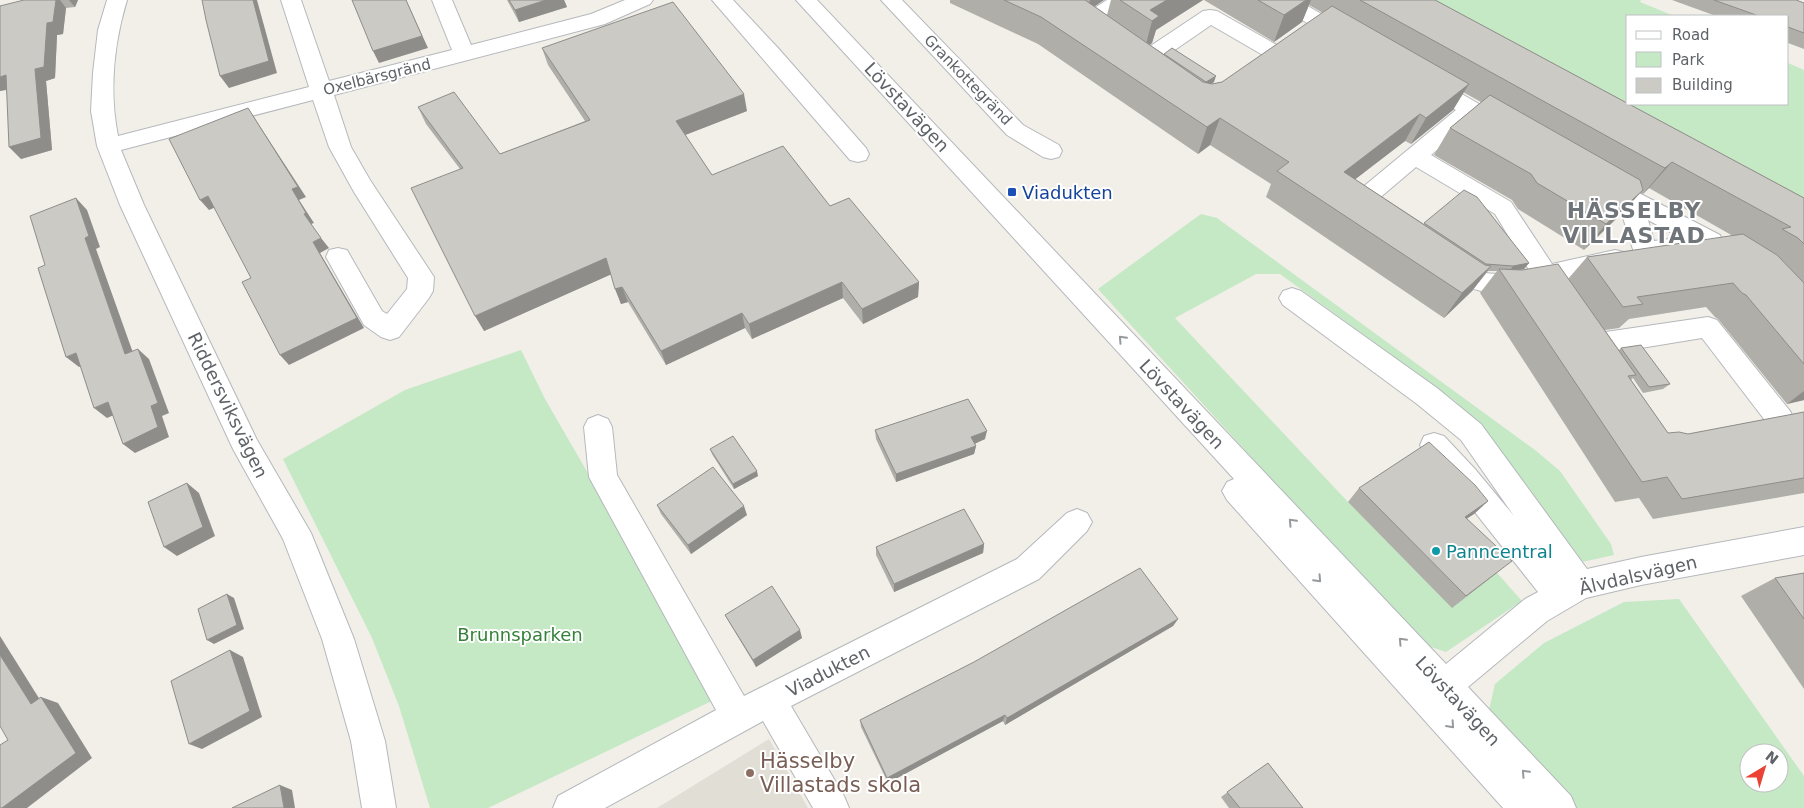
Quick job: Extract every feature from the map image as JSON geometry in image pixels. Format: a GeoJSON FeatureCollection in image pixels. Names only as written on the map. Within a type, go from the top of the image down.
{"type":"FeatureCollection","features":[{"type":"Feature","properties":{"kind":"street","name":"Riddersviksvägen"},"geometry":{"type":"LineString","coordinates":[[118,0],[108,30],[104,73],[102,111],[108,146],[132,205],[247,449],[296,533],[338,639],[368,741],[379,808]]}},
{"type":"Feature","properties":{"kind":"street"},"geometry":{"type":"LineString","coordinates":[[291,0],[340,147],[362,186],[421,277],[420,291],[390,330],[373,318],[338,257]]}},
{"type":"Feature","properties":{"kind":"street"},"geometry":{"type":"LineString","coordinates":[[442,0],[464,54]]}},
{"type":"Feature","properties":{"kind":"street","name":"Oxelbärsgränd"},"geometry":{"type":"LineString","coordinates":[[108,146],[598,19],[642,0]]}},
{"type":"Feature","properties":{"kind":"street"},"geometry":{"type":"LineString","coordinates":[[722,0],[771,53],[858,154]]}},
{"type":"Feature","properties":{"kind":"street","name":"Lövstavägen"},"geometry":{"type":"LineString","coordinates":[[790,0],[797,11],[1437,694],[1559,808]]}},
{"type":"Feature","properties":{"kind":"street","name":"Lövstavägen"},"geometry":{"type":"LineString","coordinates":[[806,0],[1437,694],[1526,808]]}},
{"type":"Feature","properties":{"kind":"street","name":"Grankottegränd"},"geometry":{"type":"LineString","coordinates":[[891,0],[1016,130],[1051,151]]}},
{"type":"Feature","properties":{"kind":"street"},"geometry":{"type":"LineString","coordinates":[[1089,22],[1121,0]]}},
{"type":"Feature","properties":{"kind":"street"},"geometry":{"type":"LineString","coordinates":[[1282,0],[1290,43]]}},
{"type":"Feature","properties":{"kind":"street"},"geometry":{"type":"LineString","coordinates":[[1144,60],[1210,16],[1290,43],[1366,48]]}},
{"type":"Feature","properties":{"kind":"street"},"geometry":{"type":"LineString","coordinates":[[1409,74],[1522,138]]}},
{"type":"Feature","properties":{"kind":"street"},"geometry":{"type":"LineString","coordinates":[[1391,223],[1360,202],[1471,109]]}},
{"type":"Feature","properties":{"kind":"street"},"geometry":{"type":"LineString","coordinates":[[1415,156],[1503,208],[1544,276],[1609,369]]}},
{"type":"Feature","properties":{"kind":"street"},"geometry":{"type":"LineString","coordinates":[[1430,250],[1476,281],[1509,284],[1645,252],[1720,247],[1580,172]]}},
{"type":"Feature","properties":{"kind":"street"},"geometry":{"type":"LineString","coordinates":[[1630,200],[1645,252]]}},
{"type":"Feature","properties":{"kind":"street"},"geometry":{"type":"LineString","coordinates":[[1292,298],[1427,396],[1470,432],[1570,590]]}},
{"type":"Feature","properties":{"kind":"street"},"geometry":{"type":"LineString","coordinates":[[1581,329],[1708,327],[1792,417]]}},
{"type":"Feature","properties":{"kind":"street"},"geometry":{"type":"LineString","coordinates":[[1752,424],[1792,417]]}},
{"type":"Feature","properties":{"kind":"street"},"geometry":{"type":"LineString","coordinates":[[598,426],[603,477],[738,717]]}},
{"type":"Feature","properties":{"kind":"street"},"geometry":{"type":"LineString","coordinates":[[1434,445],[1570,590]]}},
{"type":"Feature","properties":{"kind":"street","name":"Viadukten"},"geometry":{"type":"LineString","coordinates":[[570,808],[769,700],[1028,569],[1077,522]]}},
{"type":"Feature","properties":{"kind":"street","name":"Älvdalsvägen"},"geometry":{"type":"LineString","coordinates":[[1437,694],[1536,610],[1570,590],[1642,571],[1801,547]]}},
{"type":"Feature","properties":{"kind":"street"},"geometry":{"type":"LineString","coordinates":[[769,700],[832,808]]}},
{"type":"Feature","properties":{"kind":"shaded area","name":"Hässelby Villastads skola"},"geometry":{"type":"Polygon","coordinates":[[[769,739],[808,808],[657,808],[769,739]]]}},
{"type":"Feature","properties":{"kind":"green space"},"geometry":{"type":"Polygon","coordinates":[[[1393,0],[1641,0],[1640,2],[1672,15],[1626,15],[1626,105],[1789,105],[1789,63],[1804,70],[1804,211],[1393,0]]]}},
{"type":"Feature","properties":{"kind":"green space"},"geometry":{"type":"Polygon","coordinates":[[[1201,214],[1217,218],[1535,450],[1560,471],[1611,544],[1614,555],[1582,562],[1564,550],[1474,423],[1455,401],[1280,274],[1256,274],[1175,318],[1348,502],[1452,607],[1497,573],[1522,601],[1446,652],[1422,644],[1098,289],[1201,214]]]}},
{"type":"Feature","properties":{"kind":"green space","name":"Brunnsparken"},"geometry":{"type":"Polygon","coordinates":[[[521,350],[545,399],[718,698],[488,808],[430,808],[399,706],[372,638],[283,459],[405,390],[521,350]]]}},
{"type":"Feature","properties":{"kind":"green space"},"geometry":{"type":"Polygon","coordinates":[[[1679,599],[1781,743],[1739,743],[1739,793],[1789,793],[1789,755],[1804,776],[1804,808],[1572,808],[1488,714],[1495,684],[1544,643],[1624,602],[1679,599]]]}},
{"type":"Feature","properties":{"kind":"building"},"geometry":{"type":"Polygon","coordinates":[[[24,0],[56,0],[53,22],[47,23],[44,67],[35,69],[41,138],[9,147],[6,75],[0,77],[0,6],[24,0]]]}},
{"type":"Feature","properties":{"kind":"building"},"geometry":{"type":"Polygon","coordinates":[[[202,0],[253,0],[269,61],[220,76],[202,0]]]}},
{"type":"Feature","properties":{"kind":"building"},"geometry":{"type":"Polygon","coordinates":[[[352,0],[406,0],[422,36],[373,51],[352,0]]]}},
{"type":"Feature","properties":{"kind":"building"},"geometry":{"type":"Polygon","coordinates":[[[509,0],[546,0],[515,10],[509,0]]]}},
{"type":"Feature","properties":{"kind":"building"},"geometry":{"type":"Polygon","coordinates":[[[1004,0],[1085,0],[1203,82],[1212,84],[1222,82],[1332,6],[1469,84],[1426,118],[1420,114],[1344,172],[1485,265],[1491,266],[1462,293],[1277,171],[1289,162],[1220,118],[1207,127],[1041,17],[1004,0]]]}},
{"type":"Feature","properties":{"kind":"building"},"geometry":{"type":"Polygon","coordinates":[[[1120,0],[1167,0],[1150,10],[1159,16],[1152,21],[1120,0]]]}},
{"type":"Feature","properties":{"kind":"building"},"geometry":{"type":"Polygon","coordinates":[[[1258,0],[1306,0],[1284,15],[1258,0]]]}},
{"type":"Feature","properties":{"kind":"building"},"geometry":{"type":"Polygon","coordinates":[[[1360,0],[1435,0],[1626,102],[1626,105],[1631,105],[1804,198],[1804,244],[1798,238],[1782,229],[1791,227],[1672,162],[1665,168],[1360,0]]]}},
{"type":"Feature","properties":{"kind":"building"},"geometry":{"type":"Polygon","coordinates":[[[1714,0],[1796,0],[1804,3],[1804,33],[1789,27],[1789,15],[1756,15],[1714,0]]]}},
{"type":"Feature","properties":{"kind":"building"},"geometry":{"type":"Polygon","coordinates":[[[673,2],[744,94],[676,121],[712,175],[783,146],[830,206],[849,198],[919,282],[862,309],[842,282],[749,324],[742,313],[661,351],[622,287],[615,289],[606,258],[475,316],[411,188],[463,168],[418,107],[454,92],[500,154],[590,120],[542,48],[673,2]]]}},
{"type":"Feature","properties":{"kind":"building"},"geometry":{"type":"Polygon","coordinates":[[[1172,48],[1216,76],[1206,82],[1164,54],[1172,48]]]}},
{"type":"Feature","properties":{"kind":"building"},"geometry":{"type":"Polygon","coordinates":[[[1490,95],[1640,180],[1643,190],[1606,224],[1537,183],[1531,174],[1450,128],[1490,95]]]}},
{"type":"Feature","properties":{"kind":"building"},"geometry":{"type":"Polygon","coordinates":[[[248,108],[298,187],[292,189],[306,213],[304,214],[321,238],[313,242],[357,318],[280,355],[242,282],[251,278],[208,196],[200,200],[169,139],[248,108]]]}},
{"type":"Feature","properties":{"kind":"building"},"geometry":{"type":"Polygon","coordinates":[[[1464,190],[1477,197],[1529,263],[1513,266],[1486,264],[1424,223],[1464,190]]]}},
{"type":"Feature","properties":{"kind":"building"},"geometry":{"type":"Polygon","coordinates":[[[76,198],[89,236],[85,238],[125,354],[138,349],[158,403],[151,406],[158,427],[123,444],[108,402],[94,408],[76,353],[66,357],[38,268],[45,265],[30,216],[76,198]]]}},
{"type":"Feature","properties":{"kind":"building"},"geometry":{"type":"Polygon","coordinates":[[[1743,234],[1777,255],[1804,283],[1804,364],[1746,295],[1733,283],[1637,297],[1643,304],[1623,307],[1587,257],[1743,234]]]}},
{"type":"Feature","properties":{"kind":"building"},"geometry":{"type":"Polygon","coordinates":[[[1558,264],[1636,375],[1628,376],[1668,433],[1679,432],[1688,434],[1804,412],[1804,478],[1682,499],[1667,477],[1642,482],[1499,269],[1522,270],[1558,264]]]}},
{"type":"Feature","properties":{"kind":"building"},"geometry":{"type":"Polygon","coordinates":[[[1641,345],[1670,384],[1649,387],[1621,348],[1641,345]]]}},
{"type":"Feature","properties":{"kind":"building"},"geometry":{"type":"Polygon","coordinates":[[[968,399],[987,431],[971,437],[976,446],[896,474],[875,430],[968,399]]]}},
{"type":"Feature","properties":{"kind":"building"},"geometry":{"type":"Polygon","coordinates":[[[733,436],[757,471],[733,484],[710,449],[733,436]]]}},
{"type":"Feature","properties":{"kind":"building","name":"Panncentral"},"geometry":{"type":"Polygon","coordinates":[[[1429,442],[1475,485],[1488,501],[1465,517],[1512,561],[1466,596],[1359,488],[1429,442]]]}},
{"type":"Feature","properties":{"kind":"building"},"geometry":{"type":"Polygon","coordinates":[[[713,467],[744,506],[688,545],[657,505],[713,467]]]}},
{"type":"Feature","properties":{"kind":"building"},"geometry":{"type":"Polygon","coordinates":[[[187,483],[203,527],[164,547],[148,502],[187,483]]]}},
{"type":"Feature","properties":{"kind":"building"},"geometry":{"type":"Polygon","coordinates":[[[964,509],[984,544],[894,584],[876,547],[964,509]]]}},
{"type":"Feature","properties":{"kind":"building"},"geometry":{"type":"Polygon","coordinates":[[[1140,568],[1178,619],[1007,718],[1005,715],[887,778],[860,720],[974,662],[1140,568]]]}},
{"type":"Feature","properties":{"kind":"building"},"geometry":{"type":"Polygon","coordinates":[[[1804,573],[1804,619],[1775,578],[1804,573]]]}},
{"type":"Feature","properties":{"kind":"building"},"geometry":{"type":"Polygon","coordinates":[[[772,586],[800,630],[753,660],[725,615],[772,586]]]}},
{"type":"Feature","properties":{"kind":"building"},"geometry":{"type":"Polygon","coordinates":[[[227,594],[237,625],[207,640],[198,609],[227,594]]]}},
{"type":"Feature","properties":{"kind":"building"},"geometry":{"type":"Polygon","coordinates":[[[230,650],[250,711],[189,744],[171,681],[230,650]]]}},
{"type":"Feature","properties":{"kind":"building"},"geometry":{"type":"Polygon","coordinates":[[[0,655],[31,704],[41,697],[76,753],[2,808],[0,808],[0,745],[8,740],[0,726],[0,655]]]}},
{"type":"Feature","properties":{"kind":"building"},"geometry":{"type":"Polygon","coordinates":[[[1268,763],[1303,808],[1240,808],[1227,792],[1268,763]]]}},
{"type":"Feature","properties":{"kind":"building"},"geometry":{"type":"Polygon","coordinates":[[[280,785],[284,808],[232,808],[280,785]]]}},
{"type":"Feature","properties":{"kind":"place","name":"Viadukten"},"geometry":{"type":"Point","coordinates":[1012,192]}},
{"type":"Feature","properties":{"kind":"place","name":"Panncentral"},"geometry":{"type":"Point","coordinates":[1436,551]}},
{"type":"Feature","properties":{"kind":"place","name":"Hässelby Villastads skola"},"geometry":{"type":"Point","coordinates":[750,773]}},
{"type":"Feature","properties":{"kind":"district","name":"HÄSSELBY VILLASTAD"},"geometry":{"type":"Point","coordinates":[1634,222]}}]}
